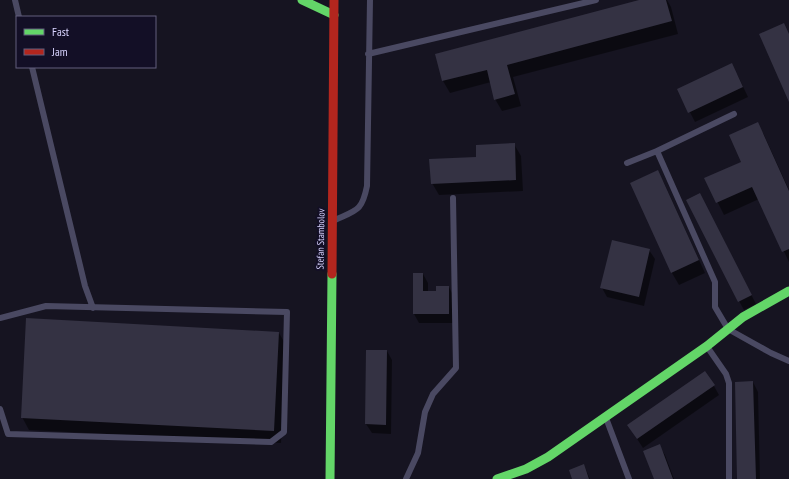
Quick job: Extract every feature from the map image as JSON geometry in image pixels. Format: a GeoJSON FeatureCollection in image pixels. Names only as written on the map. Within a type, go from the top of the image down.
{"type":"FeatureCollection","features":[{"type":"Feature","properties":{"kind":"street"},"geometry":{"type":"LineString","coordinates":[[302,0],[334,15]]}},
{"type":"Feature","properties":{"kind":"street","name":"Stefan Stambolov"},"geometry":{"type":"LineString","coordinates":[[330,479],[334,0]]}},
{"type":"Feature","properties":{"kind":"street"},"geometry":{"type":"LineString","coordinates":[[497,479],[526,469],[548,457],[707,346],[743,318],[789,291]]}},
{"type":"Feature","properties":{"kind":"lane"},"geometry":{"type":"LineString","coordinates":[[15,0],[19,16]]}},
{"type":"Feature","properties":{"kind":"lane"},"geometry":{"type":"LineString","coordinates":[[332,221],[357,210],[364,200],[367,186],[370,0]]}},
{"type":"Feature","properties":{"kind":"lane"},"geometry":{"type":"LineString","coordinates":[[368,54],[596,0]]}},
{"type":"Feature","properties":{"kind":"lane"},"geometry":{"type":"LineString","coordinates":[[32,68],[85,286],[93,308]]}},
{"type":"Feature","properties":{"kind":"lane"},"geometry":{"type":"LineString","coordinates":[[627,163],[658,151],[734,114]]}},
{"type":"Feature","properties":{"kind":"lane"},"geometry":{"type":"LineString","coordinates":[[658,151],[715,282],[715,306],[728,329],[771,353],[789,361]]}},
{"type":"Feature","properties":{"kind":"lane"},"geometry":{"type":"LineString","coordinates":[[406,479],[418,454],[425,412],[433,394],[456,368],[453,198]]}},
{"type":"Feature","properties":{"kind":"lane"},"geometry":{"type":"LineString","coordinates":[[0,318],[46,306],[287,312],[284,432],[271,442],[8,434],[0,409]]}},
{"type":"Feature","properties":{"kind":"lane"},"geometry":{"type":"LineString","coordinates":[[707,346],[726,374],[728,383],[729,479]]}},
{"type":"Feature","properties":{"kind":"lane"},"geometry":{"type":"LineString","coordinates":[[605,416],[629,479]]}},
{"type":"Feature","properties":{"kind":"building"},"geometry":{"type":"Polygon","coordinates":[[[639,0],[666,0],[672,21],[507,65],[515,94],[494,100],[487,70],[442,81],[435,54],[639,0]]]}},
{"type":"Feature","properties":{"kind":"building"},"geometry":{"type":"Polygon","coordinates":[[[784,23],[789,34],[789,102],[759,34],[784,23]]]}},
{"type":"Feature","properties":{"kind":"building"},"geometry":{"type":"Polygon","coordinates":[[[732,63],[743,87],[688,113],[677,89],[732,63]]]}},
{"type":"Feature","properties":{"kind":"building"},"geometry":{"type":"Polygon","coordinates":[[[758,122],[789,191],[789,249],[782,252],[752,187],[716,203],[704,178],[741,162],[729,135],[758,122]]]}},
{"type":"Feature","properties":{"kind":"building"},"geometry":{"type":"Polygon","coordinates":[[[515,143],[516,180],[431,184],[429,159],[476,157],[476,145],[515,143]]]}},
{"type":"Feature","properties":{"kind":"building"},"geometry":{"type":"Polygon","coordinates":[[[658,170],[699,260],[671,273],[630,183],[658,170]]]}},
{"type":"Feature","properties":{"kind":"building"},"geometry":{"type":"Polygon","coordinates":[[[700,193],[752,295],[738,302],[686,200],[700,193]]]}},
{"type":"Feature","properties":{"kind":"building"},"geometry":{"type":"Polygon","coordinates":[[[612,240],[650,249],[639,297],[600,288],[612,240]]]}},
{"type":"Feature","properties":{"kind":"building"},"geometry":{"type":"Polygon","coordinates":[[[413,273],[423,273],[423,291],[436,291],[436,286],[449,286],[449,314],[413,314],[413,273]]]}},
{"type":"Feature","properties":{"kind":"building"},"geometry":{"type":"Polygon","coordinates":[[[26,318],[279,332],[274,431],[21,418],[26,318]]]}},
{"type":"Feature","properties":{"kind":"building"},"geometry":{"type":"Polygon","coordinates":[[[366,350],[387,350],[386,425],[365,424],[366,350]]]}},
{"type":"Feature","properties":{"kind":"building"},"geometry":{"type":"Polygon","coordinates":[[[705,371],[715,385],[637,439],[627,425],[705,371]]]}},
{"type":"Feature","properties":{"kind":"building"},"geometry":{"type":"Polygon","coordinates":[[[753,381],[756,479],[737,479],[735,382],[753,381]]]}},
{"type":"Feature","properties":{"kind":"building"},"geometry":{"type":"Polygon","coordinates":[[[660,444],[673,479],[654,479],[643,451],[660,444]]]}},
{"type":"Feature","properties":{"kind":"building"},"geometry":{"type":"Polygon","coordinates":[[[584,464],[589,479],[572,479],[569,470],[584,464]]]}},
{"type":"Feature","properties":{"kind":"traffic: fast"},"geometry":{"type":"LineString","coordinates":[[302,0],[334,15]]}},
{"type":"Feature","properties":{"kind":"traffic: fast"},"geometry":{"type":"LineString","coordinates":[[330,479],[332,274]]}},
{"type":"Feature","properties":{"kind":"traffic: fast"},"geometry":{"type":"LineString","coordinates":[[497,479],[526,469],[548,457],[707,346],[743,317],[789,291]]}},
{"type":"Feature","properties":{"kind":"traffic: jam"},"geometry":{"type":"LineString","coordinates":[[332,274],[334,0]]}}]}
